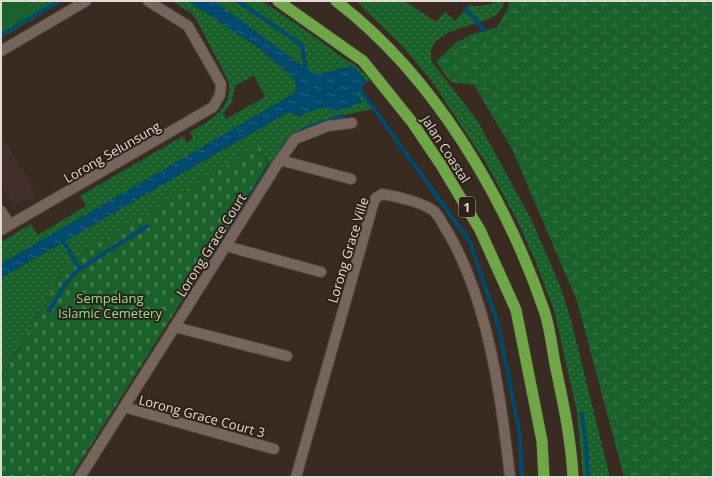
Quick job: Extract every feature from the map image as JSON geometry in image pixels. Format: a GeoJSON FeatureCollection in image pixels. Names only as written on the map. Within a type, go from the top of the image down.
{"type":"FeatureCollection","features":[{"type":"Feature","properties":{"kind":"highway","name":"Jalan Coastal"},"geometry":{"type":"LineString","coordinates":[[278,1],[363,60],[412,122],[441,165],[480,230],[516,310],[542,441],[544,477]]}},
{"type":"Feature","properties":{"kind":"highway","name":"Jalan Coastal"},"geometry":{"type":"LineString","coordinates":[[336,1],[352,14],[397,57],[445,118],[482,176],[517,242],[545,315],[571,442],[573,477]]}},
{"type":"Feature","properties":{"kind":"street"},"geometry":{"type":"LineString","coordinates":[[1,51],[86,1]]}},
{"type":"Feature","properties":{"kind":"street","name":"Lorong Selunsung"},"geometry":{"type":"LineString","coordinates":[[5,228],[213,107],[220,95],[221,84],[188,26],[148,1]]}},
{"type":"Feature","properties":{"kind":"street","name":"Lorong Grace Court"},"geometry":{"type":"LineString","coordinates":[[80,477],[280,160],[295,139],[328,126],[352,123]]}},
{"type":"Feature","properties":{"kind":"street"},"geometry":{"type":"LineString","coordinates":[[280,160],[350,179]]}},
{"type":"Feature","properties":{"kind":"street","name":"Lorong Grace Ville"},"geometry":{"type":"LineString","coordinates":[[296,477],[374,201],[382,194],[427,207],[435,212],[462,258],[485,328],[500,402],[510,477]]}},
{"type":"Feature","properties":{"kind":"street"},"geometry":{"type":"LineString","coordinates":[[1,211],[5,228]]}},
{"type":"Feature","properties":{"kind":"street"},"geometry":{"type":"LineString","coordinates":[[226,246],[321,272]]}},
{"type":"Feature","properties":{"kind":"street"},"geometry":{"type":"LineString","coordinates":[[175,327],[287,356]]}},
{"type":"Feature","properties":{"kind":"street","name":"Lorong Grace Court 3"},"geometry":{"type":"LineString","coordinates":[[124,408],[274,449]]}},
{"type":"Feature","properties":{"kind":"shaded area"},"geometry":{"type":"Polygon","coordinates":[[[4,139],[36,194],[14,207],[1,184],[1,140],[4,139]]]}},
{"type":"Feature","properties":{"kind":"green space"},"geometry":{"type":"Polygon","coordinates":[[[1,1],[63,1],[1,38],[1,1]]]}},
{"type":"Feature","properties":{"kind":"green space"},"geometry":{"type":"Polygon","coordinates":[[[1,1],[27,1],[32,13],[1,30],[1,1]]]}},
{"type":"Feature","properties":{"kind":"green space"},"geometry":{"type":"Polygon","coordinates":[[[172,1],[188,1],[256,46],[293,77],[296,83],[295,93],[1,264],[1,242],[31,224],[38,235],[86,206],[80,196],[183,136],[187,143],[193,139],[190,132],[213,118],[219,112],[228,98],[228,80],[196,19],[191,13],[172,1]],[[254,75],[235,86],[232,102],[223,113],[226,119],[265,97],[254,75]]]}},
{"type":"Feature","properties":{"kind":"green space"},"geometry":{"type":"Polygon","coordinates":[[[214,1],[262,1],[311,34],[343,58],[354,64],[370,80],[367,82],[353,66],[319,75],[312,73],[214,1]]]}},
{"type":"Feature","properties":{"kind":"green space"},"geometry":{"type":"Polygon","coordinates":[[[356,1],[405,1],[436,22],[445,12],[455,21],[470,5],[479,6],[505,1],[497,14],[489,19],[454,30],[436,42],[431,51],[432,62],[477,120],[532,221],[560,286],[571,320],[610,477],[583,477],[577,412],[554,310],[519,224],[486,163],[431,80],[403,47],[356,1]]]}},
{"type":"Feature","properties":{"kind":"green space"},"geometry":{"type":"Polygon","coordinates":[[[509,1],[713,1],[713,477],[624,477],[577,301],[512,149],[474,85],[451,82],[436,62],[455,43],[473,34],[497,27],[508,9],[509,1]]]}},
{"type":"Feature","properties":{"kind":"green space"},"geometry":{"type":"Polygon","coordinates":[[[360,90],[373,109],[318,122],[298,131],[287,140],[270,166],[260,146],[68,262],[1,379],[1,278],[288,112],[299,116],[321,107],[332,110],[347,108],[362,102],[357,92],[360,90]]]}},
{"type":"Feature","properties":{"kind":"green space","name":"Sempelang Islamic Cemetery"},"geometry":{"type":"Polygon","coordinates":[[[260,146],[268,164],[71,477],[1,477],[1,380],[68,262],[260,146]]]}},
{"type":"Feature","properties":{"kind":"water"},"geometry":{"type":"Polygon","coordinates":[[[188,1],[214,1],[312,73],[317,74],[354,66],[367,82],[357,92],[362,102],[337,110],[321,107],[299,116],[288,112],[1,278],[1,264],[295,93],[296,83],[293,77],[256,46],[188,1]]]}},
{"type":"Feature","properties":{"kind":"waterway"},"geometry":{"type":"LineString","coordinates":[[1,35],[59,1]]}},
{"type":"Feature","properties":{"kind":"waterway"},"geometry":{"type":"LineString","coordinates":[[238,1],[302,45],[306,73]]}},
{"type":"Feature","properties":{"kind":"waterway"},"geometry":{"type":"LineString","coordinates":[[465,9],[484,31]]}},
{"type":"Feature","properties":{"kind":"waterway"},"geometry":{"type":"LineString","coordinates":[[358,87],[470,242],[498,324],[520,435],[522,477]]}},
{"type":"Feature","properties":{"kind":"waterway"},"geometry":{"type":"LineString","coordinates":[[282,148],[288,141],[302,131],[343,116]]}},
{"type":"Feature","properties":{"kind":"waterway"},"geometry":{"type":"LineString","coordinates":[[207,267],[270,166]]}},
{"type":"Feature","properties":{"kind":"waterway"},"geometry":{"type":"LineString","coordinates":[[49,311],[66,283],[77,271],[147,226]]}},
{"type":"Feature","properties":{"kind":"waterway"},"geometry":{"type":"LineString","coordinates":[[61,237],[80,269]]}},
{"type":"Feature","properties":{"kind":"waterway"},"geometry":{"type":"LineString","coordinates":[[582,414],[588,477]]}}]}
